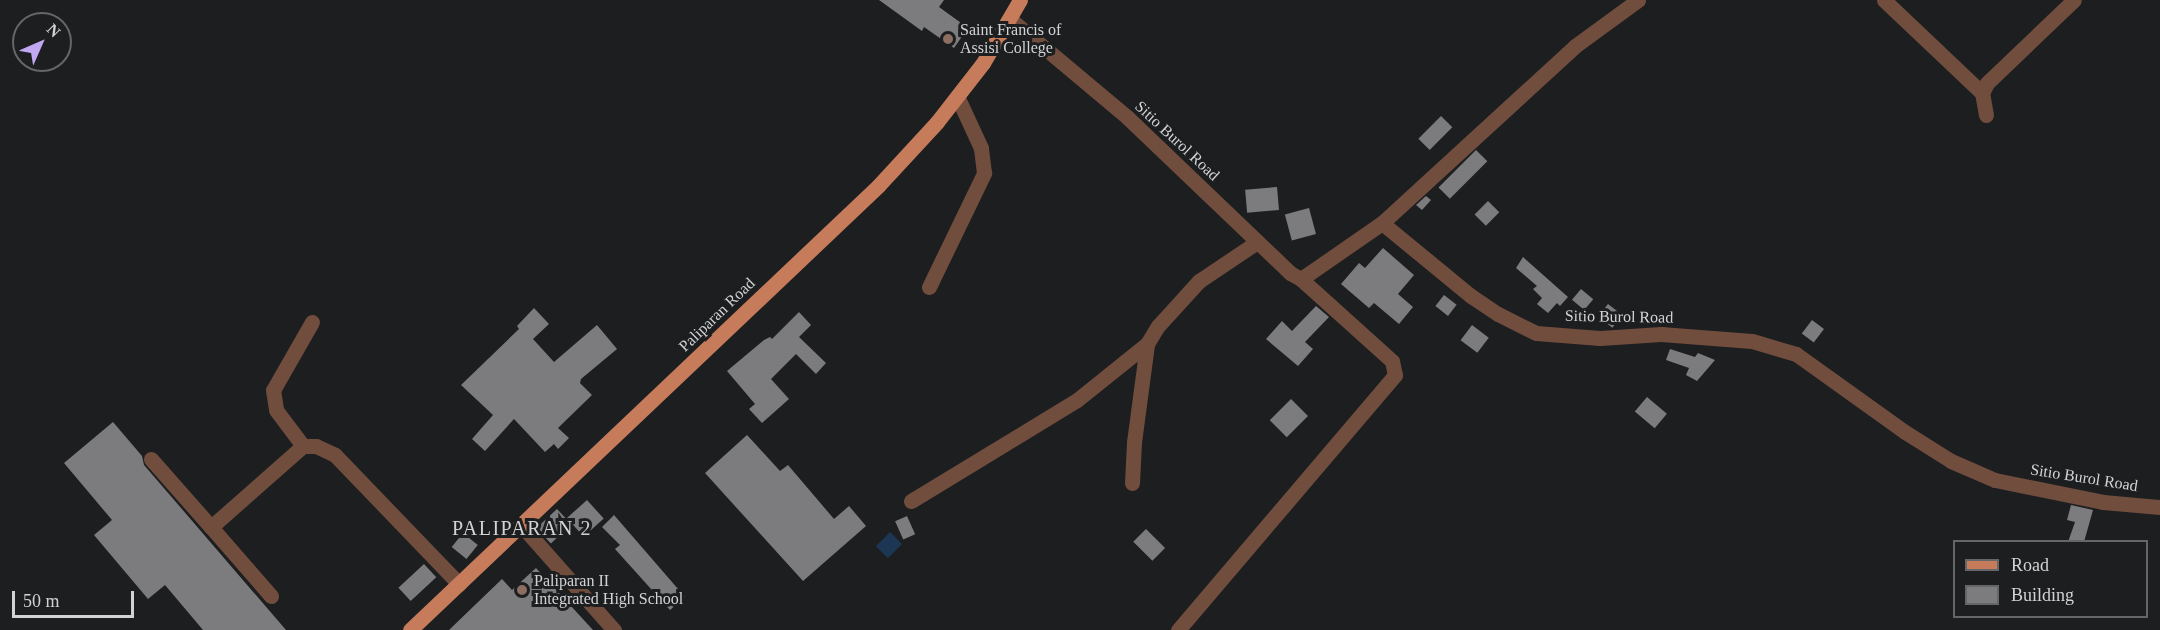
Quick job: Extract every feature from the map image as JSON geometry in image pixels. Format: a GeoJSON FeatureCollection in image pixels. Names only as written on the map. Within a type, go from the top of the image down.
{"type":"FeatureCollection","features":[{"type":"Feature","properties":{"kind":"main road","name":"Paliparan Road"},"geometry":{"type":"LineString","coordinates":[[410,630],[878,186],[937,122],[983,63],[1010,19],[1017,1]]}},
{"type":"Feature","properties":{"kind":"street"},"geometry":{"type":"LineString","coordinates":[[1301,279],[1382,223],[1575,46],[1638,0]]}},
{"type":"Feature","properties":{"kind":"street"},"geometry":{"type":"LineString","coordinates":[[1884,0],[1982,93]]}},
{"type":"Feature","properties":{"kind":"street"},"geometry":{"type":"LineString","coordinates":[[1986,115],[1982,93],[1986,83],[2074,0]]}},
{"type":"Feature","properties":{"kind":"street","name":"Sitio Burol Road"},"geometry":{"type":"LineString","coordinates":[[1010,19],[1127,117],[1295,278],[1301,279],[1392,362],[1395,375],[1178,630]]}},
{"type":"Feature","properties":{"kind":"street"},"geometry":{"type":"LineString","coordinates":[[929,288],[984,173],[981,148],[957,96]]}},
{"type":"Feature","properties":{"kind":"street","name":"Sitio Burol Road"},"geometry":{"type":"LineString","coordinates":[[1382,223],[1471,296],[1498,314],[1536,333],[1600,338],[1661,334],[1752,341],[1796,354],[1905,432],[1951,461],[1995,480],[2103,502],[2160,507]]}},
{"type":"Feature","properties":{"kind":"street"},"geometry":{"type":"LineString","coordinates":[[911,501],[1077,400],[1147,344],[1158,326],[1199,281],[1257,242]]}},
{"type":"Feature","properties":{"kind":"street"},"geometry":{"type":"LineString","coordinates":[[303,446],[276,410],[273,390],[312,322]]}},
{"type":"Feature","properties":{"kind":"street"},"geometry":{"type":"LineString","coordinates":[[1132,483],[1134,442],[1147,344]]}},
{"type":"Feature","properties":{"kind":"street"},"geometry":{"type":"LineString","coordinates":[[211,526],[303,446],[316,446],[335,455],[459,584]]}},
{"type":"Feature","properties":{"kind":"street"},"geometry":{"type":"LineString","coordinates":[[151,459],[271,596]]}},
{"type":"Feature","properties":{"kind":"street"},"geometry":{"type":"LineString","coordinates":[[522,526],[614,630]]}},
{"type":"Feature","properties":{"kind":"water"},"geometry":{"type":"Polygon","coordinates":[[[890,532],[902,544],[888,558],[876,546],[890,532]]]}},
{"type":"Feature","properties":{"kind":"building","name":"Saint Francis of Assisi College"},"geometry":{"type":"Polygon","coordinates":[[[879,0],[944,0],[939,7],[968,28],[954,48],[924,27],[922,31],[879,0]]]}},
{"type":"Feature","properties":{"kind":"building"},"geometry":{"type":"Polygon","coordinates":[[[1441,116],[1452,127],[1430,150],[1418,139],[1441,116]]]}},
{"type":"Feature","properties":{"kind":"building"},"geometry":{"type":"Polygon","coordinates":[[[1476,150],[1487,161],[1450,199],[1439,187],[1476,150]]]}},
{"type":"Feature","properties":{"kind":"building"},"geometry":{"type":"Polygon","coordinates":[[[1277,187],[1279,210],[1247,213],[1245,190],[1277,187]]]}},
{"type":"Feature","properties":{"kind":"building"},"geometry":{"type":"Polygon","coordinates":[[[1426,196],[1431,200],[1422,210],[1416,205],[1426,196]]]}},
{"type":"Feature","properties":{"kind":"building"},"geometry":{"type":"Polygon","coordinates":[[[1488,201],[1499,212],[1486,226],[1475,214],[1488,201]]]}},
{"type":"Feature","properties":{"kind":"building"},"geometry":{"type":"Polygon","coordinates":[[[1309,208],[1316,234],[1292,241],[1285,214],[1309,208]]]}},
{"type":"Feature","properties":{"kind":"building"},"geometry":{"type":"Polygon","coordinates":[[[1383,248],[1414,275],[1398,294],[1413,307],[1399,324],[1374,303],[1369,308],[1341,284],[1359,263],[1365,268],[1383,248]]]}},
{"type":"Feature","properties":{"kind":"building"},"geometry":{"type":"Polygon","coordinates":[[[1523,257],[1568,297],[1560,306],[1557,303],[1548,313],[1537,304],[1542,298],[1533,289],[1537,286],[1516,268],[1523,257]]]}},
{"type":"Feature","properties":{"kind":"building"},"geometry":{"type":"Polygon","coordinates":[[[1581,289],[1593,299],[1584,310],[1572,300],[1581,289]]]}},
{"type":"Feature","properties":{"kind":"building"},"geometry":{"type":"Polygon","coordinates":[[[1444,295],[1457,305],[1448,316],[1435,306],[1444,295]]]}},
{"type":"Feature","properties":{"kind":"building"},"geometry":{"type":"Polygon","coordinates":[[[1608,304],[1622,315],[1612,328],[1598,317],[1608,304]]]}},
{"type":"Feature","properties":{"kind":"building"},"geometry":{"type":"Polygon","coordinates":[[[1316,306],[1329,317],[1305,342],[1313,349],[1298,366],[1266,339],[1282,321],[1292,331],[1316,306]]]}},
{"type":"Feature","properties":{"kind":"building"},"geometry":{"type":"Polygon","coordinates":[[[534,308],[549,324],[533,339],[554,362],[597,325],[617,349],[581,379],[580,383],[592,395],[558,428],[569,438],[558,449],[554,444],[545,452],[514,419],[485,451],[472,439],[493,415],[461,385],[519,329],[517,326],[534,308]]]}},
{"type":"Feature","properties":{"kind":"building"},"geometry":{"type":"Polygon","coordinates":[[[799,312],[811,325],[799,337],[826,363],[816,374],[796,354],[771,379],[789,399],[762,423],[749,409],[755,404],[727,371],[764,340],[770,337],[772,339],[799,312]]]}},
{"type":"Feature","properties":{"kind":"building"},"geometry":{"type":"Polygon","coordinates":[[[1812,320],[1824,329],[1814,343],[1802,334],[1812,320]]]}},
{"type":"Feature","properties":{"kind":"building"},"geometry":{"type":"Polygon","coordinates":[[[1472,325],[1489,338],[1477,353],[1461,340],[1472,325]]]}},
{"type":"Feature","properties":{"kind":"building"},"geometry":{"type":"Polygon","coordinates":[[[1670,349],[1695,357],[1698,353],[1715,360],[1697,381],[1686,375],[1689,368],[1666,360],[1670,349]]]}},
{"type":"Feature","properties":{"kind":"building"},"geometry":{"type":"Polygon","coordinates":[[[1647,397],[1667,414],[1655,428],[1635,412],[1647,397]]]}},
{"type":"Feature","properties":{"kind":"building"},"geometry":{"type":"Polygon","coordinates":[[[1291,399],[1308,416],[1287,437],[1270,420],[1291,399]]]}},
{"type":"Feature","properties":{"kind":"building"},"geometry":{"type":"Polygon","coordinates":[[[113,422],[142,456],[144,465],[286,630],[203,630],[165,585],[148,599],[94,535],[112,520],[64,463],[113,422]]]}},
{"type":"Feature","properties":{"kind":"building"},"geometry":{"type":"Polygon","coordinates":[[[747,435],[780,471],[788,465],[834,519],[849,506],[866,526],[803,581],[705,473],[747,435]]]}},
{"type":"Feature","properties":{"kind":"building"},"geometry":{"type":"Polygon","coordinates":[[[587,500],[604,519],[584,537],[567,518],[587,500]]]}},
{"type":"Feature","properties":{"kind":"building"},"geometry":{"type":"Polygon","coordinates":[[[2071,505],[2093,510],[2085,540],[2069,540],[2075,522],[2067,520],[2071,505]]]}},
{"type":"Feature","properties":{"kind":"building"},"geometry":{"type":"Polygon","coordinates":[[[557,509],[571,524],[551,543],[537,528],[557,509]]]}},
{"type":"Feature","properties":{"kind":"building"},"geometry":{"type":"Polygon","coordinates":[[[614,515],[685,597],[670,610],[615,549],[620,545],[602,527],[614,515]]]}},
{"type":"Feature","properties":{"kind":"building"},"geometry":{"type":"Polygon","coordinates":[[[907,516],[915,534],[903,540],[895,521],[907,516]]]}},
{"type":"Feature","properties":{"kind":"building"},"geometry":{"type":"Polygon","coordinates":[[[1146,529],[1165,548],[1152,561],[1133,542],[1146,529]]]}},
{"type":"Feature","properties":{"kind":"building"},"geometry":{"type":"Polygon","coordinates":[[[463,533],[478,545],[466,559],[452,547],[463,533]]]}},
{"type":"Feature","properties":{"kind":"building"},"geometry":{"type":"Polygon","coordinates":[[[424,564],[436,577],[411,601],[398,588],[424,564]]]}},
{"type":"Feature","properties":{"kind":"building","name":"Paliparan II Integrated High School"},"geometry":{"type":"Polygon","coordinates":[[[536,568],[593,630],[449,630],[502,579],[512,590],[536,568]]]}},
{"type":"Feature","properties":{"kind":"place","name":"Saint Francis of Assisi College"},"geometry":{"type":"Point","coordinates":[948,39]}},
{"type":"Feature","properties":{"kind":"place","name":"Paliparan II Integrated High School"},"geometry":{"type":"Point","coordinates":[522,590]}},
{"type":"Feature","properties":{"kind":"district","name":"PALIPARAN 2"},"geometry":{"type":"Point","coordinates":[522,528]}}]}
